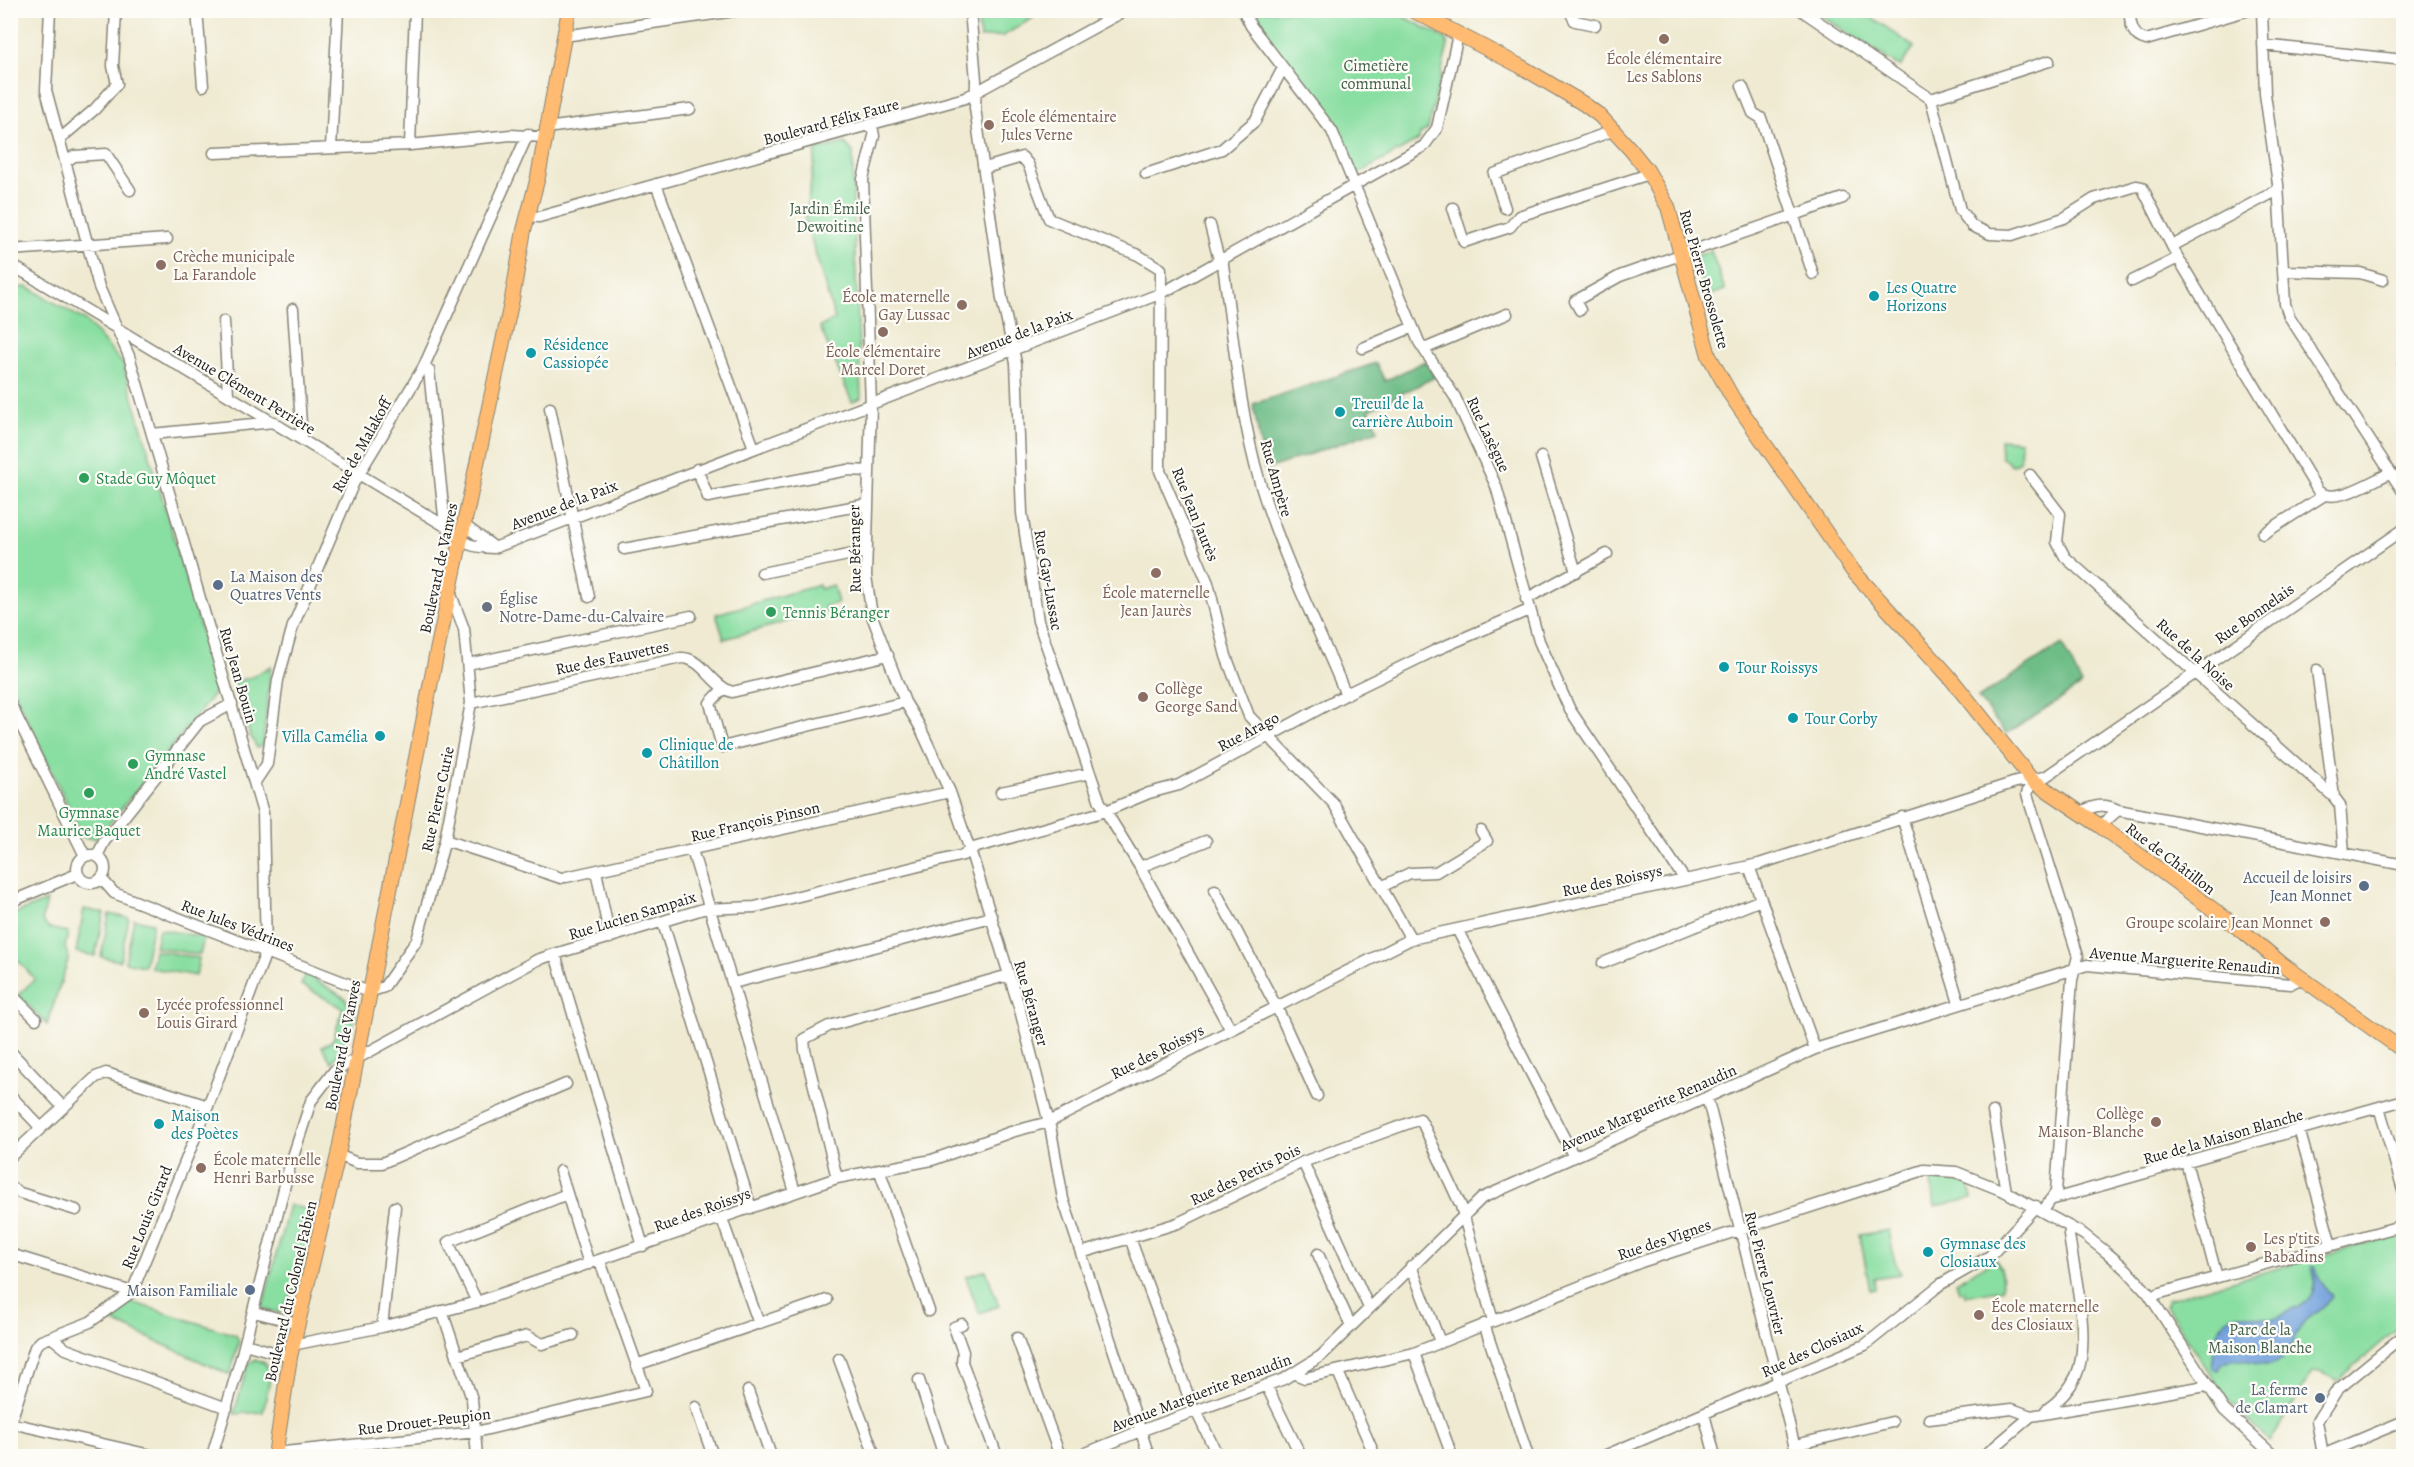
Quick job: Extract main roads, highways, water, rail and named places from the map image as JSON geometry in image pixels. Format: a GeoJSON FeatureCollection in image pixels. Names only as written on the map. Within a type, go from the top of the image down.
{"type":"FeatureCollection","features":[{"type":"Feature","properties":{"kind":"main road","name":"Boulevard de Vanves"},"geometry":{"type":"LineString","coordinates":[[342,1134],[527,216],[538,177],[569,10]]}},
{"type":"Feature","properties":{"kind":"main road","name":"Rue Pierre Brossolette"},"geometry":{"type":"LineString","coordinates":[[1412,10],[1520,66],[1584,104],[1615,130],[1649,174],[1668,207],[1709,356],[1732,397],[1852,570],[1948,675],[2032,780]]}},
{"type":"Feature","properties":{"kind":"main road","name":"Rue de Châtillon"},"geometry":{"type":"LineString","coordinates":[[2032,780],[2081,812],[2403,1051]]}},
{"type":"Feature","properties":{"kind":"main road","name":"Boulevard du Colonel Fabien"},"geometry":{"type":"LineString","coordinates":[[275,1455],[291,1351],[342,1134]]}},
{"type":"Feature","properties":{"kind":"water"},"geometry":{"type":"Polygon","coordinates":[[[2315,1266],[2319,1279],[2332,1296],[2325,1306],[2304,1322],[2286,1355],[2273,1364],[2228,1360],[2222,1363],[2218,1370],[2212,1368],[2216,1337],[2221,1326],[2229,1317],[2247,1314],[2275,1318],[2303,1304],[2314,1289],[2312,1267],[2315,1266]]]}},
{"type":"Feature","properties":{"kind":"place","name":"École élémentaire Les Sablons"},"geometry":{"type":"Point","coordinates":[1664,39]}},
{"type":"Feature","properties":{"kind":"place","name":"École élémentaire Jules Verne"},"geometry":{"type":"Point","coordinates":[989,125]}},
{"type":"Feature","properties":{"kind":"place","name":"Crèche municipale La Farandole"},"geometry":{"type":"Point","coordinates":[161,265]}},
{"type":"Feature","properties":{"kind":"place","name":"Les Quatre Horizons"},"geometry":{"type":"Point","coordinates":[1874,296]}},
{"type":"Feature","properties":{"kind":"place","name":"École maternelle Gay Lussac"},"geometry":{"type":"Point","coordinates":[962,305]}},
{"type":"Feature","properties":{"kind":"place","name":"École élémentaire Marcel Doret"},"geometry":{"type":"Point","coordinates":[883,332]}},
{"type":"Feature","properties":{"kind":"place","name":"Résidence Cassiopée"},"geometry":{"type":"Point","coordinates":[531,353]}},
{"type":"Feature","properties":{"kind":"place","name":"Treuil de la carrière Auboin"},"geometry":{"type":"Point","coordinates":[1340,412]}},
{"type":"Feature","properties":{"kind":"place","name":"Stade Guy Môquet"},"geometry":{"type":"Point","coordinates":[84,478]}},
{"type":"Feature","properties":{"kind":"place","name":"École maternelle Jean Jaurès"},"geometry":{"type":"Point","coordinates":[1156,573]}},
{"type":"Feature","properties":{"kind":"place","name":"La Maison des Quatres Vents"},"geometry":{"type":"Point","coordinates":[218,585]}},
{"type":"Feature","properties":{"kind":"place","name":"Église Notre-Dame-du-Calvaire"},"geometry":{"type":"Point","coordinates":[487,607]}},
{"type":"Feature","properties":{"kind":"place","name":"Tennis Béranger"},"geometry":{"type":"Point","coordinates":[771,612]}},
{"type":"Feature","properties":{"kind":"place","name":"Tour Roissys"},"geometry":{"type":"Point","coordinates":[1724,667]}},
{"type":"Feature","properties":{"kind":"place","name":"Collège George Sand"},"geometry":{"type":"Point","coordinates":[1143,697]}},
{"type":"Feature","properties":{"kind":"place","name":"Tour Corby"},"geometry":{"type":"Point","coordinates":[1793,718]}},
{"type":"Feature","properties":{"kind":"place","name":"Villa Camélia"},"geometry":{"type":"Point","coordinates":[380,736]}},
{"type":"Feature","properties":{"kind":"place","name":"Clinique de Châtillon"},"geometry":{"type":"Point","coordinates":[647,753]}},
{"type":"Feature","properties":{"kind":"place","name":"Gymnase André Vastel"},"geometry":{"type":"Point","coordinates":[133,764]}},
{"type":"Feature","properties":{"kind":"place","name":"Gymnase Maurice Baquet"},"geometry":{"type":"Point","coordinates":[89,793]}},
{"type":"Feature","properties":{"kind":"place","name":"Accueil de loisirs Jean Monnet"},"geometry":{"type":"Point","coordinates":[2364,886]}},
{"type":"Feature","properties":{"kind":"place","name":"Groupe scolaire Jean Monnet"},"geometry":{"type":"Point","coordinates":[2325,922]}},
{"type":"Feature","properties":{"kind":"place","name":"Lycée professionnel Louis Girard"},"geometry":{"type":"Point","coordinates":[144,1013]}},
{"type":"Feature","properties":{"kind":"place","name":"Collège Maison-Blanche"},"geometry":{"type":"Point","coordinates":[2156,1122]}},
{"type":"Feature","properties":{"kind":"place","name":"Maison des Poètes"},"geometry":{"type":"Point","coordinates":[159,1124]}},
{"type":"Feature","properties":{"kind":"place","name":"École maternelle Henri Barbusse"},"geometry":{"type":"Point","coordinates":[201,1168]}},
{"type":"Feature","properties":{"kind":"place","name":"Les p'tits Babadins"},"geometry":{"type":"Point","coordinates":[2251,1247]}},
{"type":"Feature","properties":{"kind":"place","name":"Gymnase des Closiaux"},"geometry":{"type":"Point","coordinates":[1928,1252]}},
{"type":"Feature","properties":{"kind":"place","name":"Maison Familiale"},"geometry":{"type":"Point","coordinates":[250,1290]}},
{"type":"Feature","properties":{"kind":"place","name":"École maternelle des Closiaux"},"geometry":{"type":"Point","coordinates":[1979,1315]}},
{"type":"Feature","properties":{"kind":"place","name":"La ferme de Clamart"},"geometry":{"type":"Point","coordinates":[2320,1398]}},
{"type":"Feature","properties":{"kind":"park label","name":"Cimetière communal"},"geometry":{"type":"Point","coordinates":[1376,74]}},
{"type":"Feature","properties":{"kind":"park label","name":"Jardin Émile Dewoitine"},"geometry":{"type":"Point","coordinates":[830,217]}},
{"type":"Feature","properties":{"kind":"park label","name":"Parc de la Maison Blanche"},"geometry":{"type":"Point","coordinates":[2260,1338]}}]}
